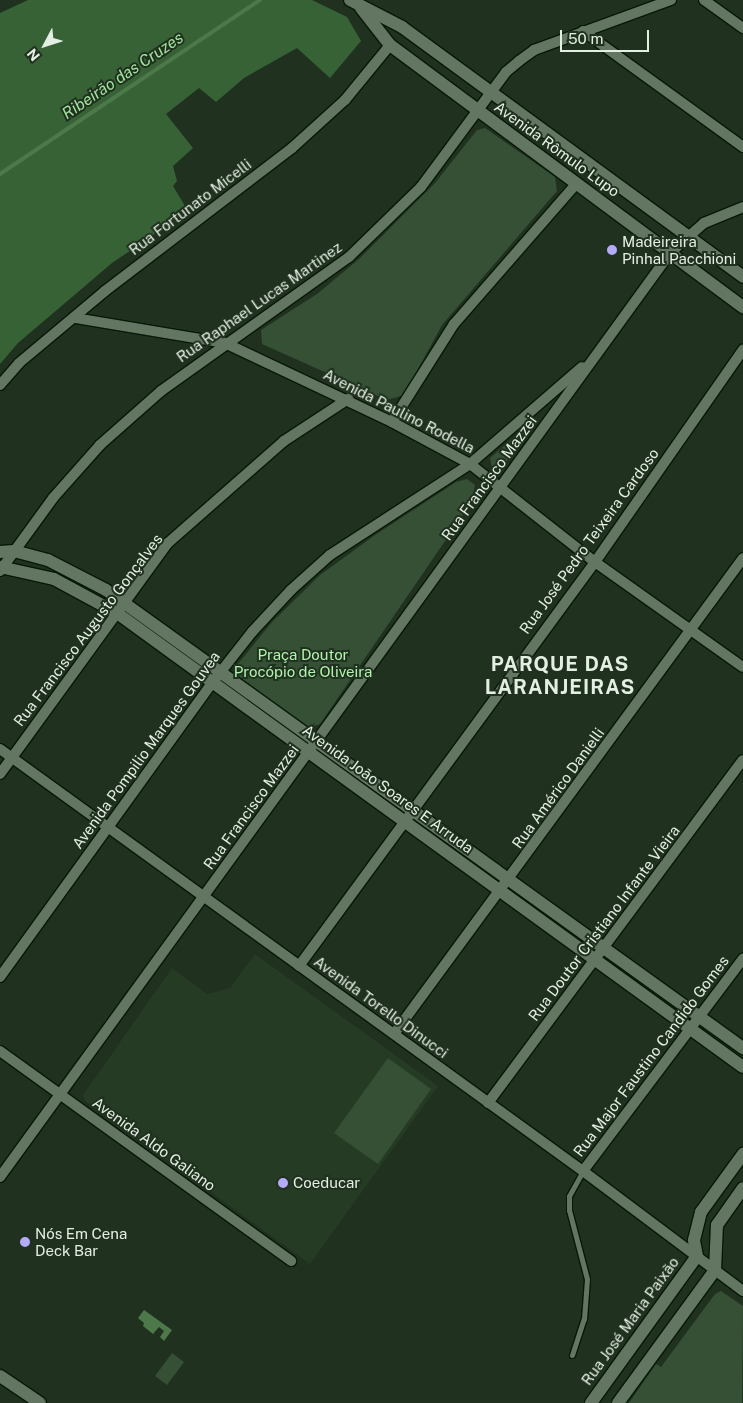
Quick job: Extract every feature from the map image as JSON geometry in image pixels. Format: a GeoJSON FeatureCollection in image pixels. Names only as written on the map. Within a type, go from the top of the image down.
{"type":"FeatureCollection","features":[{"type":"Feature","properties":{"kind":"street","name":"Rua Raphael Lucas Martinez"},"geometry":{"type":"LineString","coordinates":[[1,568],[53,498],[100,444],[161,390],[349,257],[421,187],[479,112],[506,72],[534,50],[671,0]]}},
{"type":"Feature","properties":{"kind":"street"},"geometry":{"type":"LineString","coordinates":[[704,0],[743,28]]}},
{"type":"Feature","properties":{"kind":"street","name":"Avenida Rômulo Lupo"},"geometry":{"type":"LineString","coordinates":[[355,4],[390,46],[743,307]]}},
{"type":"Feature","properties":{"kind":"street","name":"Avenida Rômulo Lupo"},"geometry":{"type":"LineString","coordinates":[[355,4],[402,27],[490,94],[743,278]]}},
{"type":"Feature","properties":{"kind":"street"},"geometry":{"type":"LineString","coordinates":[[583,31],[743,147]]}},
{"type":"Feature","properties":{"kind":"street","name":"Rua Fortunato Micelli"},"geometry":{"type":"LineString","coordinates":[[0,384],[19,363],[292,148],[344,100],[390,46]]}},
{"type":"Feature","properties":{"kind":"street"},"geometry":{"type":"LineString","coordinates":[[392,422],[454,324],[577,183]]}},
{"type":"Feature","properties":{"kind":"street","name":"Rua Francisco Mazzei"},"geometry":{"type":"LineString","coordinates":[[0,1177],[205,897],[670,253],[686,236],[704,223],[743,207]]}},
{"type":"Feature","properties":{"kind":"street","name":"Avenida Paulino Rodella"},"geometry":{"type":"LineString","coordinates":[[75,318],[225,343],[348,399],[470,464],[502,487],[595,562],[743,667]]}},
{"type":"Feature","properties":{"kind":"street","name":"Rua José Pedro Teixeira Cardoso"},"geometry":{"type":"LineString","coordinates":[[299,966],[412,809],[595,562],[743,350]]}},
{"type":"Feature","properties":{"kind":"street","name":"Avenida Pompilio Marques Gouvea"},"geometry":{"type":"LineString","coordinates":[[0,977],[220,672],[291,590],[330,554],[470,464],[594,357]]}},
{"type":"Feature","properties":{"kind":"street","name":"Rua Francisco Augusto Gonçalves"},"geometry":{"type":"LineString","coordinates":[[0,774],[168,543],[284,441],[348,399]]}},
{"type":"Feature","properties":{"kind":"street","name":"Avenida João Soares E Arruda"},"geometry":{"type":"LineString","coordinates":[[0,552],[14,552],[48,560],[78,573],[212,683],[412,809],[743,1048]]}},
{"type":"Feature","properties":{"kind":"street","name":"Rua Américo Danielli"},"geometry":{"type":"LineString","coordinates":[[394,1034],[501,892],[692,631],[743,558]]}},
{"type":"Feature","properties":{"kind":"street","name":"Avenida João Soares E Arruda"},"geometry":{"type":"LineString","coordinates":[[1,568],[54,579],[120,608],[220,672],[404,820],[743,1067]]}},
{"type":"Feature","properties":{"kind":"street","name":"Avenida Torello Dinucci"},"geometry":{"type":"LineString","coordinates":[[0,749],[583,1171],[743,1291]]}},
{"type":"Feature","properties":{"kind":"street","name":"Rua Doutor Cristiano Infante Vieira"},"geometry":{"type":"LineString","coordinates":[[488,1103],[743,760]]}},
{"type":"Feature","properties":{"kind":"street","name":"Rua Major Faustino Candido Gomes"},"geometry":{"type":"LineString","coordinates":[[583,1171],[743,959]]}},
{"type":"Feature","properties":{"kind":"street","name":"Avenida Aldo Galiano"},"geometry":{"type":"LineString","coordinates":[[0,1051],[291,1261]]}},
{"type":"Feature","properties":{"kind":"street","name":"Rua José Maria Paixão"},"geometry":{"type":"LineString","coordinates":[[591,1403],[697,1256],[694,1240],[701,1212],[743,1154]]}},
{"type":"Feature","properties":{"kind":"street"},"geometry":{"type":"LineString","coordinates":[[618,1403],[715,1270],[717,1226],[743,1188]]}},
{"type":"Feature","properties":{"kind":"street"},"geometry":{"type":"LineString","coordinates":[[0,1376],[40,1403]]}},
{"type":"Feature","properties":{"kind":"lane"},"geometry":{"type":"LineString","coordinates":[[572,1356],[584,1319],[587,1279],[569,1210],[568,1196],[583,1171]]}},
{"type":"Feature","properties":{"kind":"shaded area"},"geometry":{"type":"Polygon","coordinates":[[[28,0],[312,0],[347,17],[361,41],[330,78],[297,48],[244,78],[216,102],[199,88],[166,114],[193,148],[173,166],[177,181],[173,186],[185,206],[184,214],[112,263],[18,343],[0,364],[0,13],[28,0]]]}},
{"type":"Feature","properties":{"kind":"shaded area","name":"Coeducar"},"geometry":{"type":"Polygon","coordinates":[[[255,954],[438,1086],[310,1264],[85,1101],[83,1095],[172,968],[207,994],[230,988],[255,954]]]}},
{"type":"Feature","properties":{"kind":"shaded area"},"geometry":{"type":"Polygon","coordinates":[[[144,1310],[172,1330],[164,1341],[160,1337],[164,1331],[159,1327],[153,1334],[143,1326],[144,1323],[138,1318],[144,1310]]]}},
{"type":"Feature","properties":{"kind":"green space"},"geometry":{"type":"Polygon","coordinates":[[[485,128],[555,177],[557,191],[442,325],[404,395],[387,400],[262,344],[261,330],[317,294],[359,259],[435,183],[477,130],[485,128]]]}},
{"type":"Feature","properties":{"kind":"green space"},"geometry":{"type":"Polygon","coordinates":[[[527,426],[531,430],[519,442],[504,466],[492,469],[490,458],[527,426]]]}},
{"type":"Feature","properties":{"kind":"green space","name":"Praça Doutor Procópio de Oliveira"},"geometry":{"type":"Polygon","coordinates":[[[467,479],[475,485],[471,503],[320,724],[308,728],[240,678],[236,672],[237,665],[272,622],[320,575],[375,535],[456,482],[467,479]]]}},
{"type":"Feature","properties":{"kind":"green space"},"geometry":{"type":"Polygon","coordinates":[[[388,1058],[431,1089],[378,1164],[334,1133],[388,1058]]]}},
{"type":"Feature","properties":{"kind":"green space"},"geometry":{"type":"Polygon","coordinates":[[[721,1291],[743,1306],[742,1403],[629,1403],[656,1364],[661,1367],[715,1294],[721,1291]]]}},
{"type":"Feature","properties":{"kind":"green space"},"geometry":{"type":"Polygon","coordinates":[[[172,1353],[184,1362],[167,1385],[155,1376],[172,1353]]]}},
{"type":"Feature","properties":{"kind":"waterway","name":"Ribeirão das Cruzes"},"geometry":{"type":"LineString","coordinates":[[0,174],[260,0]]}},
{"type":"Feature","properties":{"kind":"place","name":"Madeireira Pinhal Pacchioni"},"geometry":{"type":"Point","coordinates":[612,250]}},
{"type":"Feature","properties":{"kind":"place","name":"Coeducar"},"geometry":{"type":"Point","coordinates":[283,1183]}},
{"type":"Feature","properties":{"kind":"place","name":"Nós Em Cena Deck Bar"},"geometry":{"type":"Point","coordinates":[25,1242]}},
{"type":"Feature","properties":{"kind":"district","name":"PARQUE DAS LARANJEIRAS"},"geometry":{"type":"Point","coordinates":[560,676]}}]}
